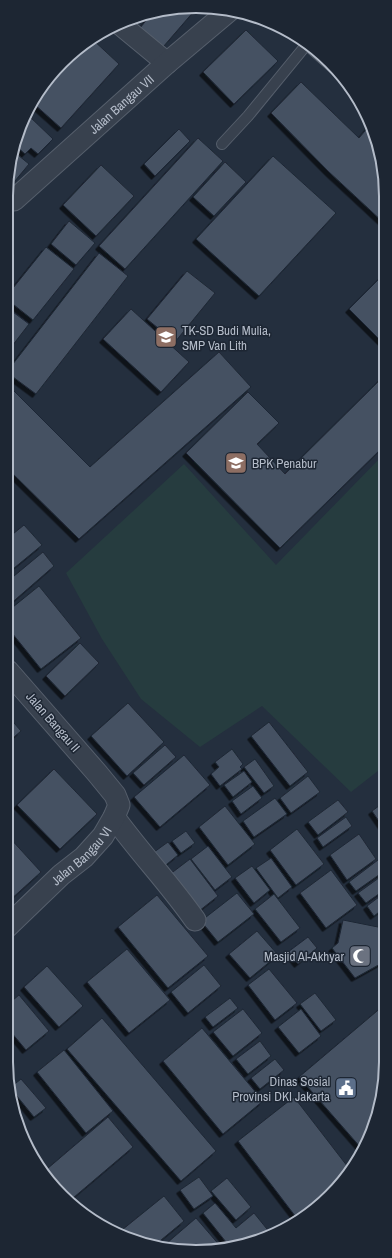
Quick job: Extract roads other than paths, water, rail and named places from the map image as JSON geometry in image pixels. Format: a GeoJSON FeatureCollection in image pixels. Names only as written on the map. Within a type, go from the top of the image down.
{"type":"FeatureCollection","features":[{"type":"Feature","properties":{"kind":"street","name":"Jalan Bangau VII"},"geometry":{"type":"LineString","coordinates":[[14,200],[167,63],[223,16]]}},
{"type":"Feature","properties":{"kind":"street"},"geometry":{"type":"LineString","coordinates":[[124,28],[167,63]]}},
{"type":"Feature","properties":{"kind":"street","name":"Jalan Bangau II"},"geometry":{"type":"LineString","coordinates":[[13,677],[98,773]]}},
{"type":"Feature","properties":{"kind":"street","name":"Jalan Bangau VI"},"geometry":{"type":"LineString","coordinates":[[13,921],[61,875],[84,857],[103,836],[114,818],[119,805],[115,795],[98,773]]}},
{"type":"Feature","properties":{"kind":"street"},"geometry":{"type":"LineString","coordinates":[[114,818],[130,839],[176,892],[195,920]]}},
{"type":"Feature","properties":{"kind":"lane"},"geometry":{"type":"LineString","coordinates":[[222,144],[248,116],[303,48]]}},
{"type":"Feature","properties":{"kind":"place","name":"TK-SD Budi Mulia, SMP Van Lith"},"geometry":{"type":"Point","coordinates":[166,337]}},
{"type":"Feature","properties":{"kind":"place","name":"BPK Penabur"},"geometry":{"type":"Point","coordinates":[236,463]}},
{"type":"Feature","properties":{"kind":"place","name":"Masjid Al-Akhyar"},"geometry":{"type":"Point","coordinates":[360,956]}},
{"type":"Feature","properties":{"kind":"place","name":"Dinas Sosial Provinsi DKI Jakarta"},"geometry":{"type":"Point","coordinates":[346,1088]}}]}
